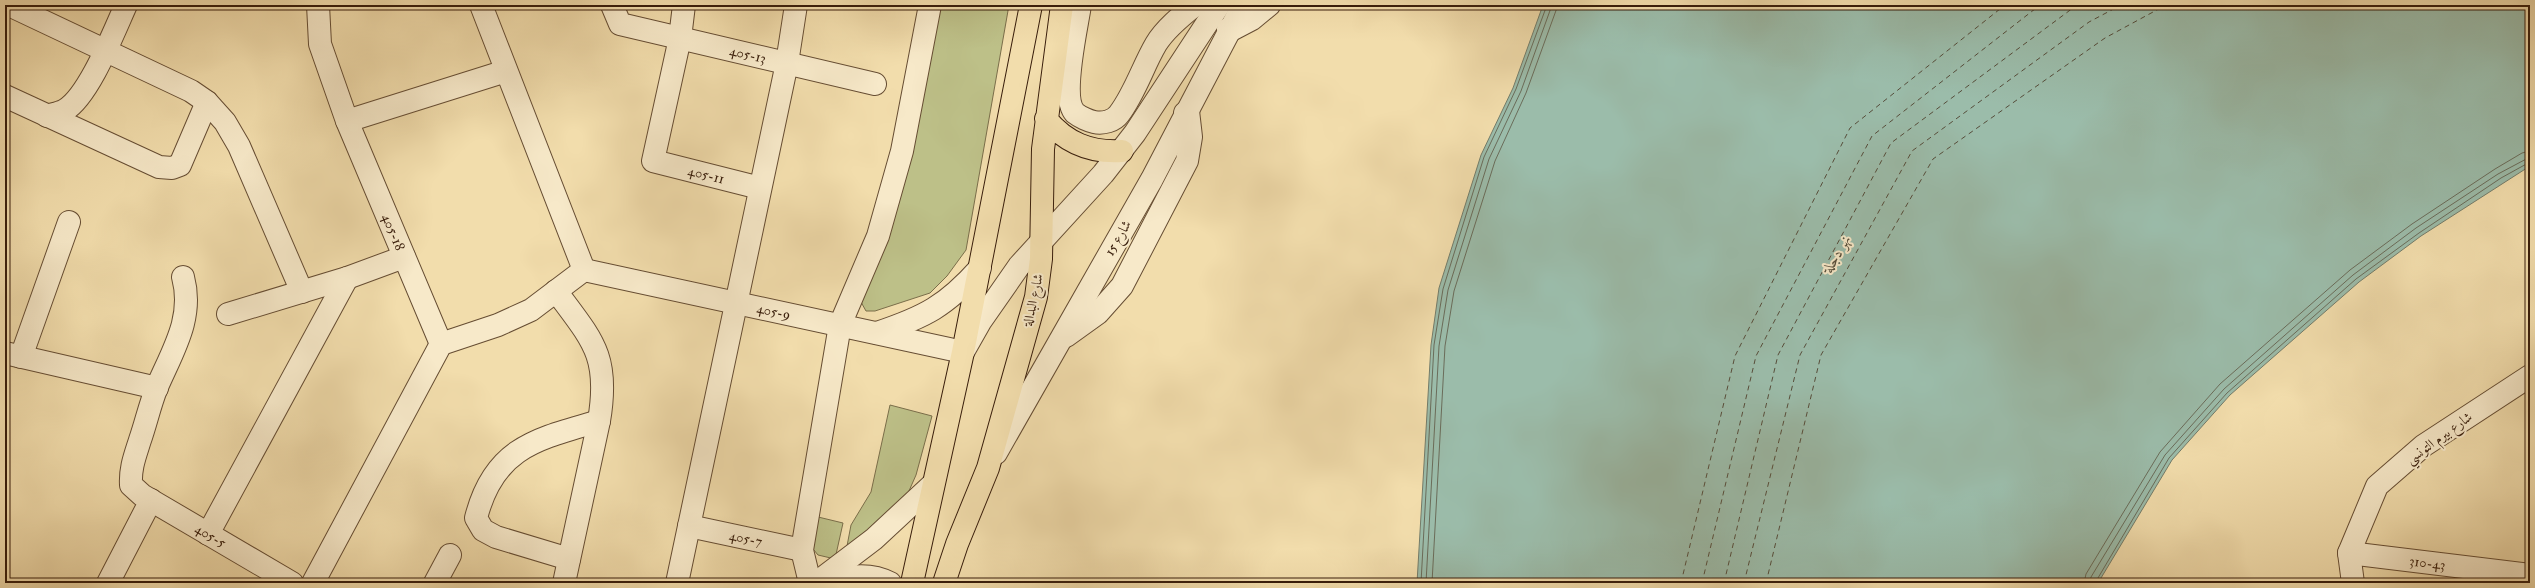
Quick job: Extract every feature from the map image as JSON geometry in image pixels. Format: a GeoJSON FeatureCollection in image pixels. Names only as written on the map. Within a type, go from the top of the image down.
{"type":"FeatureCollection","features":[{"type":"Feature","properties":{"kind":"main road"},"geometry":{"type":"LineString","coordinates":[[912,583],[932,486],[963,352],[1031,5]]}},
{"type":"Feature","properties":{"kind":"main road","name":"شارع البدالة"},"geometry":{"type":"LineString","coordinates":[[944,583],[959,538],[988,468],[1036,297],[1041,259],[1041,179],[1046,119],[1062,5]]}},
{"type":"Feature","properties":{"kind":"main road"},"geometry":{"type":"LineString","coordinates":[[1046,119],[1067,139],[1079,146],[1108,152],[1122,151]]}},
{"type":"Feature","properties":{"kind":"street"},"geometry":{"type":"LineString","coordinates":[[9,5],[191,91],[207,102],[225,122],[239,146],[302,292]]}},
{"type":"Feature","properties":{"kind":"street"},"geometry":{"type":"LineString","coordinates":[[47,116],[64,111],[77,100],[106,51],[126,5]]}},
{"type":"Feature","properties":{"kind":"street","name":"405-18"},"geometry":{"type":"LineString","coordinates":[[318,5],[317,13],[320,44],[347,121],[441,344]]}},
{"type":"Feature","properties":{"kind":"street"},"geometry":{"type":"LineString","coordinates":[[313,583],[441,344],[516,317],[531,310],[584,270],[481,5]]}},
{"type":"Feature","properties":{"kind":"street"},"geometry":{"type":"LineString","coordinates":[[680,38],[684,5]]}},
{"type":"Feature","properties":{"kind":"street"},"geometry":{"type":"LineString","coordinates":[[677,583],[787,63],[796,5]]}},
{"type":"Feature","properties":{"kind":"street"},"geometry":{"type":"LineString","coordinates":[[810,583],[802,550],[840,325],[878,236],[902,151],[930,5]]}},
{"type":"Feature","properties":{"kind":"street"},"geometry":{"type":"LineString","coordinates":[[1080,5],[1069,90],[1075,112],[1087,120],[1105,123],[1118,115],[1157,43],[1170,28],[1208,10]]}},
{"type":"Feature","properties":{"kind":"street","name":"شارع 15"},"geometry":{"type":"LineString","coordinates":[[988,468],[1188,111],[1243,5]]}},
{"type":"Feature","properties":{"kind":"street"},"geometry":{"type":"LineString","coordinates":[[1208,10],[1230,30],[1252,19],[1269,5]]}},
{"type":"Feature","properties":{"kind":"street"},"geometry":{"type":"LineString","coordinates":[[963,352],[999,293],[1040,239],[1122,151],[1208,10]]}},
{"type":"Feature","properties":{"kind":"street","name":"405-13"},"geometry":{"type":"LineString","coordinates":[[616,14],[680,38],[875,84]]}},
{"type":"Feature","properties":{"kind":"street","name":"405-11"},"geometry":{"type":"LineString","coordinates":[[680,38],[653,161],[760,188]]}},
{"type":"Feature","properties":{"kind":"street"},"geometry":{"type":"LineString","coordinates":[[347,121],[506,71]]}},
{"type":"Feature","properties":{"kind":"street"},"geometry":{"type":"LineString","coordinates":[[5,96],[159,167],[172,168],[180,164],[207,102]]}},
{"type":"Feature","properties":{"kind":"street"},"geometry":{"type":"LineString","coordinates":[[1061,338],[1098,313],[1122,286],[1188,161],[1191,137],[1188,111]]}},
{"type":"Feature","properties":{"kind":"street"},"geometry":{"type":"LineString","coordinates":[[69,222],[13,355],[157,388],[177,345],[186,315],[187,293],[183,277]]}},
{"type":"Feature","properties":{"kind":"street"},"geometry":{"type":"LineString","coordinates":[[228,314],[347,278],[404,256]]}},
{"type":"Feature","properties":{"kind":"street"},"geometry":{"type":"LineString","coordinates":[[877,333],[900,326],[940,306],[957,294],[980,268]]}},
{"type":"Feature","properties":{"kind":"street","name":"405-9"},"geometry":{"type":"LineString","coordinates":[[584,270],[963,352]]}},
{"type":"Feature","properties":{"kind":"street"},"geometry":{"type":"LineString","coordinates":[[208,534],[347,278]]}},
{"type":"Feature","properties":{"kind":"street"},"geometry":{"type":"LineString","coordinates":[[556,291],[594,344],[601,363],[603,396],[564,583]]}},
{"type":"Feature","properties":{"kind":"street","name":"شارع بيرم التونسي"},"geometry":{"type":"LineString","coordinates":[[2349,553],[2377,486],[2423,446],[2530,376]]}},
{"type":"Feature","properties":{"kind":"street","name":"405-5"},"geometry":{"type":"LineString","coordinates":[[157,388],[131,470],[131,485],[151,500],[292,583]]}},
{"type":"Feature","properties":{"kind":"street"},"geometry":{"type":"LineString","coordinates":[[569,559],[496,537],[483,530],[476,518],[481,498],[497,469],[520,448],[551,435],[599,421]]}},
{"type":"Feature","properties":{"kind":"street"},"geometry":{"type":"LineString","coordinates":[[816,583],[874,539],[932,486]]}},
{"type":"Feature","properties":{"kind":"street"},"geometry":{"type":"LineString","coordinates":[[108,583],[151,500]]}},
{"type":"Feature","properties":{"kind":"street","name":"405-7"},"geometry":{"type":"LineString","coordinates":[[690,526],[802,550]]}},
{"type":"Feature","properties":{"kind":"street"},"geometry":{"type":"LineString","coordinates":[[2349,553],[2353,583]]}},
{"type":"Feature","properties":{"kind":"street","name":"310-43"},"geometry":{"type":"LineString","coordinates":[[2349,553],[2530,575]]}},
{"type":"Feature","properties":{"kind":"street"},"geometry":{"type":"LineString","coordinates":[[435,583],[450,555]]}},
{"type":"Feature","properties":{"kind":"street"},"geometry":{"type":"LineString","coordinates":[[824,583],[840,578],[868,576],[890,583]]}},
{"type":"Feature","properties":{"kind":"green space"},"geometry":{"type":"Polygon","coordinates":[[[939,5],[1009,5],[966,250],[947,276],[930,293],[875,311],[866,311],[861,302],[939,5]]]}},
{"type":"Feature","properties":{"kind":"green space"},"geometry":{"type":"Polygon","coordinates":[[[890,405],[932,416],[916,475],[905,500],[847,546],[851,525],[871,492],[890,405]]]}},
{"type":"Feature","properties":{"kind":"green space"},"geometry":{"type":"Polygon","coordinates":[[[814,516],[843,523],[835,559],[818,555],[809,544],[814,516]]]}},
{"type":"Feature","properties":{"kind":"water","name":"نهر دجلة"},"geometry":{"type":"Polygon","coordinates":[[[1543,5],[2530,5],[2530,166],[2421,236],[2359,282],[2230,395],[2172,460],[2098,583],[1417,583],[1431,345],[1439,288],[1481,155],[1513,88],[1543,5]]]}},
{"type":"Feature","properties":{"kind":"ferry route"},"geometry":{"type":"LineString","coordinates":[[1681,583],[1735,356],[1850,128],[2005,5]]}},
{"type":"Feature","properties":{"kind":"ferry route"},"geometry":{"type":"LineString","coordinates":[[1702,583],[1756,356],[1872,136],[2040,5]]}},
{"type":"Feature","properties":{"kind":"ferry route"},"geometry":{"type":"LineString","coordinates":[[1724,583],[1778,355],[1891,143],[2077,5]]}},
{"type":"Feature","properties":{"kind":"ferry route"},"geometry":{"type":"LineString","coordinates":[[1744,583],[1800,355],[1912,151],[2089,22],[2121,5]]}},
{"type":"Feature","properties":{"kind":"ferry route"},"geometry":{"type":"LineString","coordinates":[[1766,583],[1821,355],[1933,159],[2105,38],[2166,5]]}}]}
